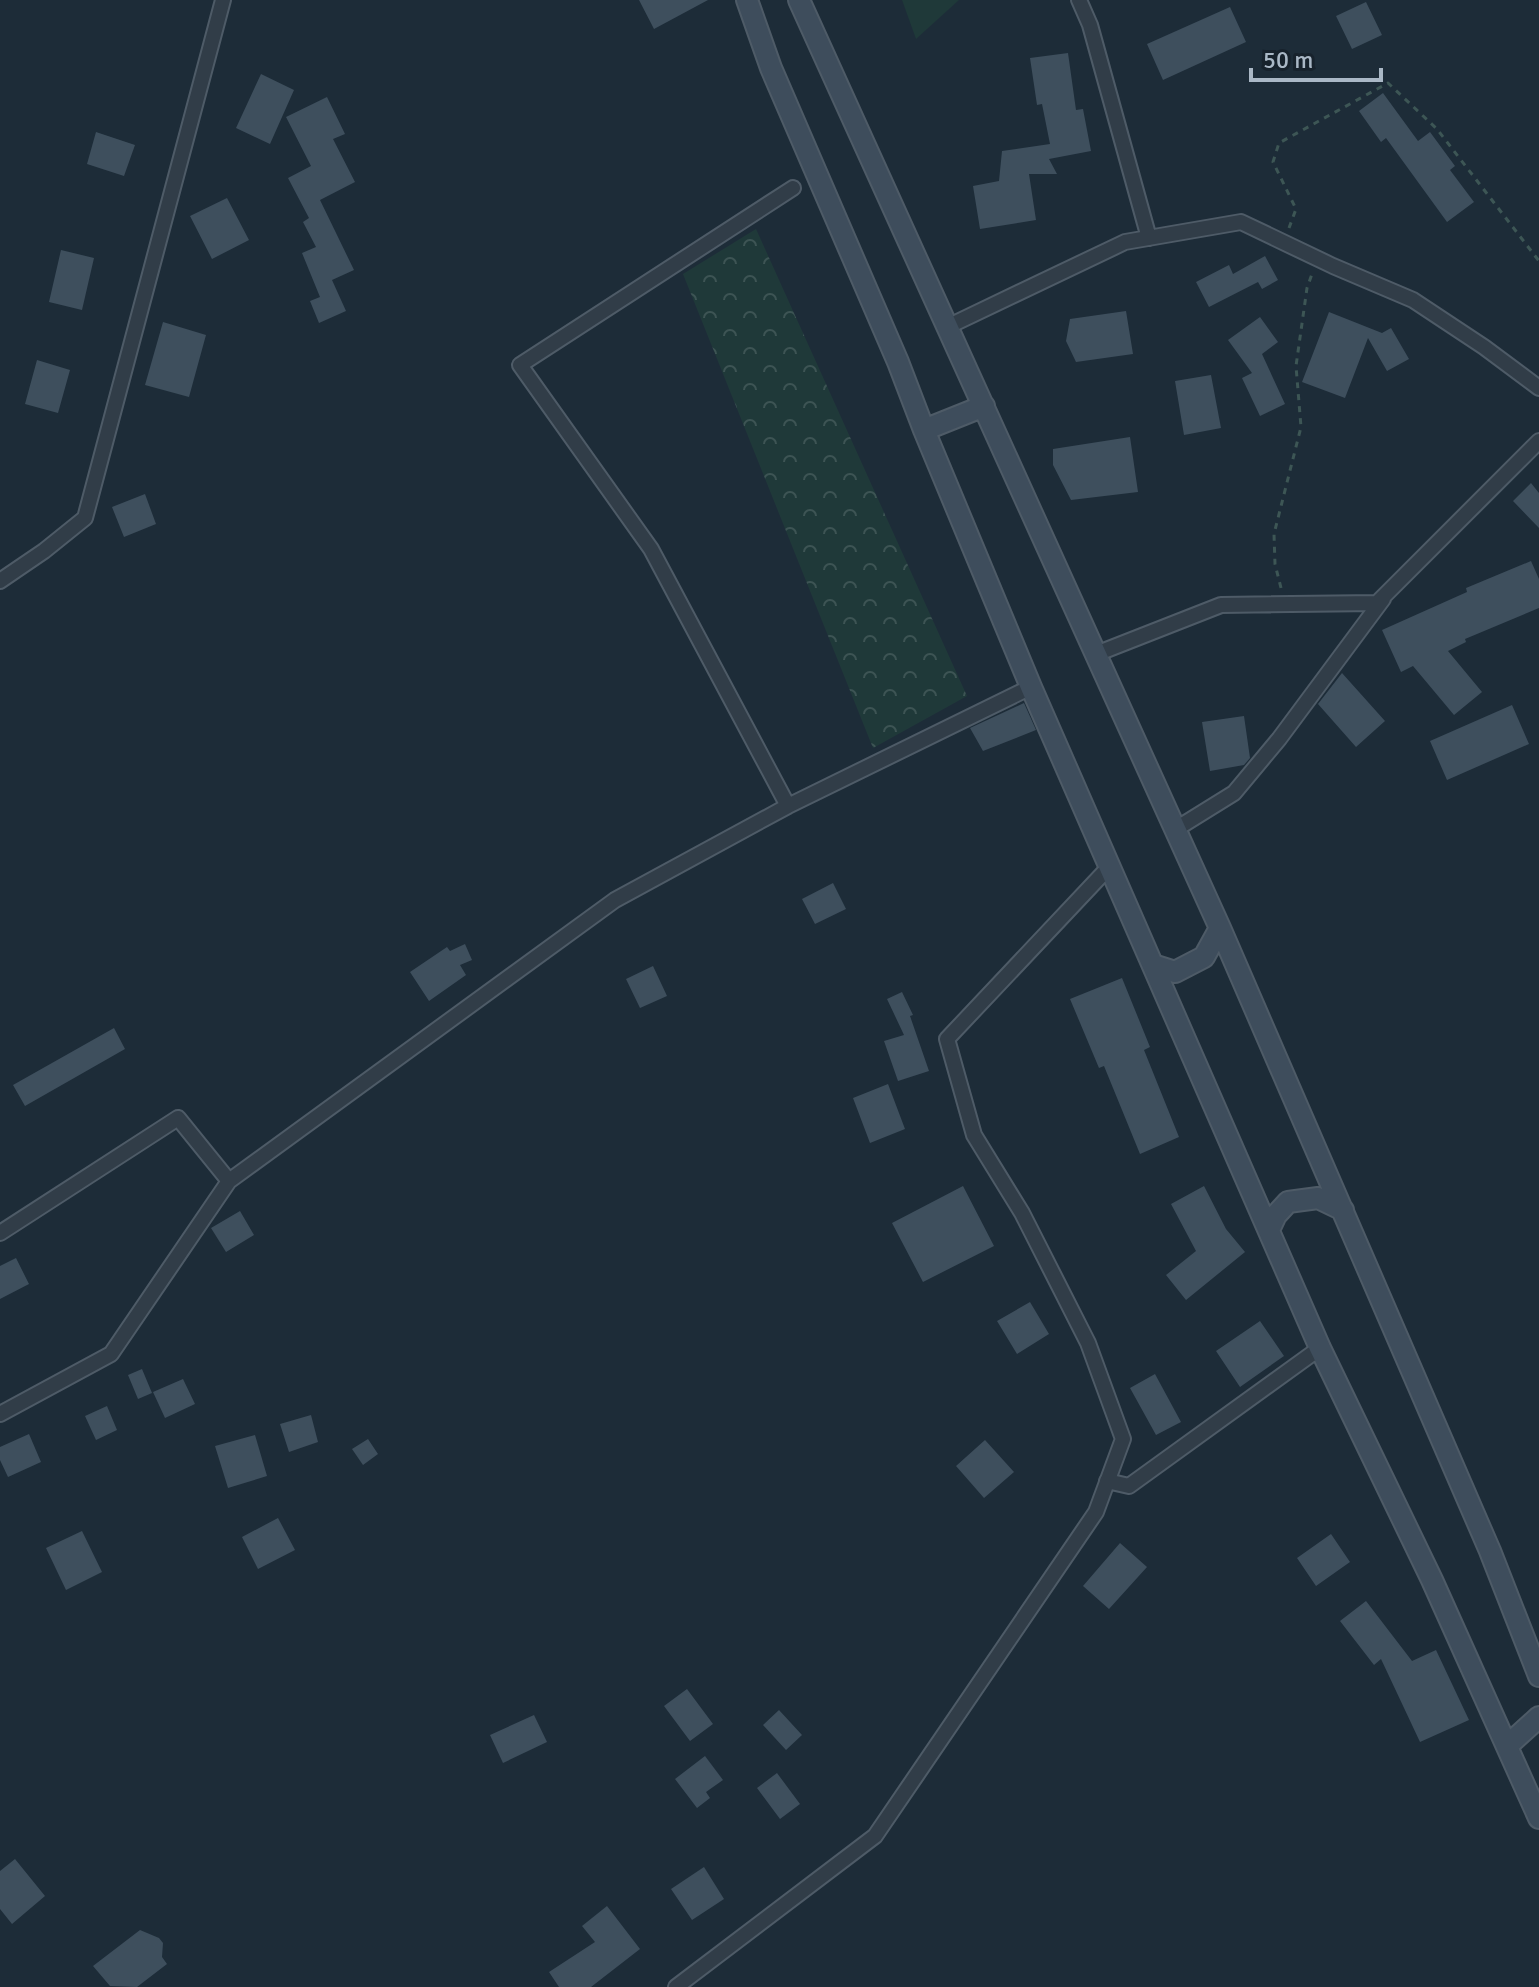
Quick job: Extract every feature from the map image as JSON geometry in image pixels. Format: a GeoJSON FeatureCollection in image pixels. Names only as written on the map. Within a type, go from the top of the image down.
{"type":"FeatureCollection","features":[{"type":"Feature","properties":{"kind":"main road"},"geometry":{"type":"LineString","coordinates":[[747,0],[771,68],[898,362],[1031,687],[1320,1348],[1432,1580],[1539,1818]]}},
{"type":"Feature","properties":{"kind":"main road"},"geometry":{"type":"LineString","coordinates":[[799,0],[1220,928],[1490,1551],[1533,1643],[1539,1676]]}},
{"type":"Feature","properties":{"kind":"main road"},"geometry":{"type":"LineString","coordinates":[[924,430],[984,406]]}},
{"type":"Feature","properties":{"kind":"main road"},"geometry":{"type":"LineString","coordinates":[[1153,965],[1175,972],[1204,957],[1220,928]]}},
{"type":"Feature","properties":{"kind":"main road"},"geometry":{"type":"LineString","coordinates":[[1269,1230],[1276,1215],[1288,1202],[1318,1198],[1343,1210]]}},
{"type":"Feature","properties":{"kind":"main road"},"geometry":{"type":"LineString","coordinates":[[1507,1746],[1539,1717]]}},
{"type":"Feature","properties":{"kind":"street"},"geometry":{"type":"LineString","coordinates":[[0,581],[85,518],[223,0]]}},
{"type":"Feature","properties":{"kind":"street"},"geometry":{"type":"LineString","coordinates":[[1079,0],[1090,25],[1149,238]]}},
{"type":"Feature","properties":{"kind":"street"},"geometry":{"type":"LineString","coordinates":[[788,806],[651,549],[520,365],[793,188]]}},
{"type":"Feature","properties":{"kind":"street"},"geometry":{"type":"LineString","coordinates":[[947,327],[1125,242],[1241,222],[1413,300],[1539,388]]}},
{"type":"Feature","properties":{"kind":"street"},"geometry":{"type":"LineString","coordinates":[[1096,654],[1221,605],[1377,603],[1539,441]]}},
{"type":"Feature","properties":{"kind":"street"},"geometry":{"type":"LineString","coordinates":[[1176,829],[1234,793],[1279,739],[1385,595]]}},
{"type":"Feature","properties":{"kind":"street"},"geometry":{"type":"LineString","coordinates":[[0,1414],[111,1354],[229,1181],[615,900],[788,806],[1031,687]]}},
{"type":"Feature","properties":{"kind":"street"},"geometry":{"type":"LineString","coordinates":[[676,1987],[875,1836],[1096,1512],[1123,1439],[1093,1357],[1022,1213],[974,1135],[947,1039],[1111,865]]}},
{"type":"Feature","properties":{"kind":"street"},"geometry":{"type":"LineString","coordinates":[[0,1233],[178,1118],[229,1181]]}},
{"type":"Feature","properties":{"kind":"street"},"geometry":{"type":"LineString","coordinates":[[1107,1481],[1129,1486],[1320,1348]]}},
{"type":"Feature","properties":{"kind":"path"},"geometry":{"type":"LineString","coordinates":[[1279,240],[1292,223],[1296,209],[1273,162],[1279,143],[1388,83],[1437,129],[1539,261]]}},
{"type":"Feature","properties":{"kind":"path"},"geometry":{"type":"LineString","coordinates":[[1285,604],[1275,564],[1274,534],[1301,427],[1296,366],[1307,288],[1318,259]]}},
{"type":"Feature","properties":{"kind":"green space"},"geometry":{"type":"Polygon","coordinates":[[[902,0],[959,0],[916,39],[902,0]]]}},
{"type":"Feature","properties":{"kind":"green space"},"geometry":{"type":"Polygon","coordinates":[[[756,229],[967,696],[873,748],[683,274],[756,229]]]}},
{"type":"Feature","properties":{"kind":"building"},"geometry":{"type":"Polygon","coordinates":[[[639,0],[708,0],[654,29],[639,0]]]}},
{"type":"Feature","properties":{"kind":"building"},"geometry":{"type":"Polygon","coordinates":[[[1366,2],[1382,35],[1352,49],[1336,16],[1366,2]]]}},
{"type":"Feature","properties":{"kind":"building"},"geometry":{"type":"Polygon","coordinates":[[[1230,7],[1246,42],[1163,80],[1147,44],[1230,7]]]}},
{"type":"Feature","properties":{"kind":"building"},"geometry":{"type":"Polygon","coordinates":[[[1068,53],[1076,110],[1083,109],[1091,151],[1049,159],[1057,174],[1029,174],[1036,220],[980,229],[973,186],[999,181],[1002,151],[1050,144],[1042,104],[1037,105],[1030,58],[1068,53]]]}},
{"type":"Feature","properties":{"kind":"building"},"geometry":{"type":"Polygon","coordinates":[[[261,74],[294,90],[270,144],[236,128],[261,74]]]}},
{"type":"Feature","properties":{"kind":"building"},"geometry":{"type":"Polygon","coordinates":[[[1383,93],[1418,141],[1430,132],[1455,166],[1450,170],[1474,202],[1447,222],[1386,138],[1381,142],[1359,111],[1383,93]]]}},
{"type":"Feature","properties":{"kind":"building"},"geometry":{"type":"Polygon","coordinates":[[[327,97],[345,134],[333,139],[355,182],[320,200],[354,270],[332,280],[346,311],[319,323],[310,301],[320,297],[302,253],[316,247],[303,222],[309,218],[288,178],[311,166],[286,117],[327,97]]]}},
{"type":"Feature","properties":{"kind":"building"},"geometry":{"type":"Polygon","coordinates":[[[96,132],[135,145],[124,176],[87,164],[96,132]]]}},
{"type":"Feature","properties":{"kind":"building"},"geometry":{"type":"Polygon","coordinates":[[[227,198],[249,240],[212,259],[190,216],[227,198]]]}},
{"type":"Feature","properties":{"kind":"building"},"geometry":{"type":"Polygon","coordinates":[[[61,250],[94,258],[82,310],[49,302],[61,250]]]}},
{"type":"Feature","properties":{"kind":"building"},"geometry":{"type":"Polygon","coordinates":[[[1265,256],[1278,280],[1262,289],[1258,282],[1209,307],[1196,282],[1229,265],[1233,274],[1265,256]]]}},
{"type":"Feature","properties":{"kind":"building"},"geometry":{"type":"Polygon","coordinates":[[[1126,311],[1133,354],[1076,362],[1066,341],[1070,319],[1126,311]]]}},
{"type":"Feature","properties":{"kind":"building"},"geometry":{"type":"Polygon","coordinates":[[[1329,312],[1382,333],[1391,328],[1409,359],[1387,371],[1368,338],[1345,398],[1302,382],[1329,312]]]}},
{"type":"Feature","properties":{"kind":"building"},"geometry":{"type":"Polygon","coordinates":[[[1260,317],[1278,342],[1262,354],[1285,404],[1260,416],[1242,378],[1252,373],[1228,340],[1260,317]]]}},
{"type":"Feature","properties":{"kind":"building"},"geometry":{"type":"Polygon","coordinates":[[[163,322],[206,335],[189,397],[145,385],[163,322]]]}},
{"type":"Feature","properties":{"kind":"building"},"geometry":{"type":"Polygon","coordinates":[[[37,360],[70,370],[58,413],[25,404],[37,360]]]}},
{"type":"Feature","properties":{"kind":"building"},"geometry":{"type":"Polygon","coordinates":[[[1211,375],[1221,428],[1184,435],[1175,381],[1211,375]]]}},
{"type":"Feature","properties":{"kind":"building"},"geometry":{"type":"Polygon","coordinates":[[[1130,437],[1138,492],[1071,500],[1053,465],[1053,449],[1130,437]]]}},
{"type":"Feature","properties":{"kind":"building"},"geometry":{"type":"Polygon","coordinates":[[[1531,483],[1539,493],[1539,528],[1513,501],[1531,483]]]}},
{"type":"Feature","properties":{"kind":"building"},"geometry":{"type":"Polygon","coordinates":[[[145,494],[156,524],[124,537],[112,507],[145,494]]]}},
{"type":"Feature","properties":{"kind":"building"},"geometry":{"type":"Polygon","coordinates":[[[1531,561],[1539,579],[1539,608],[1465,639],[1466,642],[1448,651],[1482,692],[1454,715],[1413,666],[1401,672],[1382,630],[1467,592],[1466,588],[1531,561]]]}},
{"type":"Feature","properties":{"kind":"building"},"geometry":{"type":"Polygon","coordinates":[[[1342,673],[1385,721],[1356,747],[1318,704],[1342,673]]]}},
{"type":"Feature","properties":{"kind":"building"},"geometry":{"type":"Polygon","coordinates":[[[1024,703],[1036,730],[983,751],[970,728],[1024,703]]]}},
{"type":"Feature","properties":{"kind":"building"},"geometry":{"type":"Polygon","coordinates":[[[1512,705],[1529,744],[1447,780],[1430,741],[1512,705]]]}},
{"type":"Feature","properties":{"kind":"building"},"geometry":{"type":"Polygon","coordinates":[[[1244,716],[1250,758],[1244,765],[1210,771],[1202,722],[1244,716]]]}},
{"type":"Feature","properties":{"kind":"building"},"geometry":{"type":"Polygon","coordinates":[[[833,883],[846,909],[815,924],[802,899],[833,883]]]}},
{"type":"Feature","properties":{"kind":"building"},"geometry":{"type":"Polygon","coordinates":[[[465,944],[472,960],[460,965],[466,975],[429,1001],[410,972],[447,947],[450,951],[465,944]]]}},
{"type":"Feature","properties":{"kind":"building"},"geometry":{"type":"Polygon","coordinates":[[[653,966],[667,996],[640,1008],[626,979],[653,966]]]}},
{"type":"Feature","properties":{"kind":"building"},"geometry":{"type":"Polygon","coordinates":[[[1122,978],[1150,1047],[1144,1050],[1179,1137],[1140,1154],[1104,1066],[1099,1068],[1070,999],[1122,978]]]}},
{"type":"Feature","properties":{"kind":"building"},"geometry":{"type":"Polygon","coordinates":[[[902,992],[913,1015],[910,1016],[929,1071],[898,1081],[884,1041],[904,1035],[887,999],[902,992]]]}},
{"type":"Feature","properties":{"kind":"building"},"geometry":{"type":"Polygon","coordinates":[[[114,1028],[125,1049],[25,1106],[13,1085],[114,1028]]]}},
{"type":"Feature","properties":{"kind":"building"},"geometry":{"type":"Polygon","coordinates":[[[888,1084],[905,1129],[870,1143],[853,1098],[888,1084]]]}},
{"type":"Feature","properties":{"kind":"building"},"geometry":{"type":"Polygon","coordinates":[[[963,1186],[994,1246],[923,1282],[892,1223],[963,1186]]]}},
{"type":"Feature","properties":{"kind":"building"},"geometry":{"type":"Polygon","coordinates":[[[1204,1186],[1226,1229],[1245,1252],[1186,1300],[1166,1275],[1196,1251],[1171,1204],[1204,1186]]]}},
{"type":"Feature","properties":{"kind":"building"},"geometry":{"type":"Polygon","coordinates":[[[240,1211],[254,1235],[226,1252],[211,1228],[240,1211]]]}},
{"type":"Feature","properties":{"kind":"building"},"geometry":{"type":"Polygon","coordinates":[[[16,1258],[29,1284],[0,1299],[0,1266],[16,1258]]]}},
{"type":"Feature","properties":{"kind":"building"},"geometry":{"type":"Polygon","coordinates":[[[1030,1302],[1049,1334],[1017,1354],[997,1321],[1030,1302]]]}},
{"type":"Feature","properties":{"kind":"building"},"geometry":{"type":"Polygon","coordinates":[[[1260,1321],[1284,1356],[1240,1387],[1216,1351],[1260,1321]]]}},
{"type":"Feature","properties":{"kind":"building"},"geometry":{"type":"Polygon","coordinates":[[[142,1369],[152,1393],[138,1399],[128,1375],[142,1369]]]}},
{"type":"Feature","properties":{"kind":"building"},"geometry":{"type":"Polygon","coordinates":[[[1155,1374],[1181,1422],[1156,1435],[1130,1388],[1155,1374]]]}},
{"type":"Feature","properties":{"kind":"building"},"geometry":{"type":"Polygon","coordinates":[[[183,1379],[195,1404],[165,1418],[153,1392],[183,1379]]]}},
{"type":"Feature","properties":{"kind":"building"},"geometry":{"type":"Polygon","coordinates":[[[107,1406],[117,1430],[96,1440],[85,1416],[107,1406]]]}},
{"type":"Feature","properties":{"kind":"building"},"geometry":{"type":"Polygon","coordinates":[[[311,1415],[318,1442],[289,1452],[280,1424],[311,1415]]]}},
{"type":"Feature","properties":{"kind":"building"},"geometry":{"type":"Polygon","coordinates":[[[29,1434],[41,1462],[8,1477],[0,1460],[0,1447],[29,1434]]]}},
{"type":"Feature","properties":{"kind":"building"},"geometry":{"type":"Polygon","coordinates":[[[255,1435],[267,1476],[228,1488],[215,1446],[255,1435]]]}},
{"type":"Feature","properties":{"kind":"building"},"geometry":{"type":"Polygon","coordinates":[[[368,1439],[378,1454],[363,1465],[352,1449],[368,1439]]]}},
{"type":"Feature","properties":{"kind":"building"},"geometry":{"type":"Polygon","coordinates":[[[985,1440],[1014,1472],[984,1498],[956,1466],[985,1440]]]}},
{"type":"Feature","properties":{"kind":"building"},"geometry":{"type":"Polygon","coordinates":[[[278,1518],[295,1550],[258,1569],[242,1537],[278,1518]]]}},
{"type":"Feature","properties":{"kind":"building"},"geometry":{"type":"Polygon","coordinates":[[[82,1531],[102,1572],[66,1590],[46,1548],[82,1531]]]}},
{"type":"Feature","properties":{"kind":"building"},"geometry":{"type":"Polygon","coordinates":[[[1331,1534],[1350,1562],[1316,1586],[1297,1558],[1331,1534]]]}},
{"type":"Feature","properties":{"kind":"building"},"geometry":{"type":"Polygon","coordinates":[[[1120,1543],[1147,1567],[1109,1609],[1083,1586],[1120,1543]]]}},
{"type":"Feature","properties":{"kind":"building"},"geometry":{"type":"Polygon","coordinates":[[[1366,1601],[1412,1661],[1436,1650],[1469,1720],[1420,1742],[1381,1659],[1374,1665],[1340,1621],[1366,1601]]]}},
{"type":"Feature","properties":{"kind":"building"},"geometry":{"type":"Polygon","coordinates":[[[687,1689],[713,1724],[690,1741],[664,1706],[687,1689]]]}},
{"type":"Feature","properties":{"kind":"building"},"geometry":{"type":"Polygon","coordinates":[[[779,1710],[802,1735],[786,1750],[763,1725],[779,1710]]]}},
{"type":"Feature","properties":{"kind":"building"},"geometry":{"type":"Polygon","coordinates":[[[534,1715],[547,1742],[503,1763],[490,1735],[534,1715]]]}},
{"type":"Feature","properties":{"kind":"building"},"geometry":{"type":"Polygon","coordinates":[[[705,1756],[723,1780],[706,1792],[710,1798],[697,1808],[675,1779],[705,1756]]]}},
{"type":"Feature","properties":{"kind":"building"},"geometry":{"type":"Polygon","coordinates":[[[777,1773],[800,1804],[780,1819],[757,1788],[777,1773]]]}},
{"type":"Feature","properties":{"kind":"building"},"geometry":{"type":"Polygon","coordinates":[[[15,1859],[45,1896],[12,1924],[0,1909],[0,1871],[15,1859]]]}},
{"type":"Feature","properties":{"kind":"building"},"geometry":{"type":"Polygon","coordinates":[[[704,1867],[724,1899],[692,1920],[671,1889],[704,1867]]]}},
{"type":"Feature","properties":{"kind":"building"},"geometry":{"type":"Polygon","coordinates":[[[607,1906],[640,1949],[591,1987],[559,1987],[549,1972],[595,1942],[582,1926],[607,1906]]]}},
{"type":"Feature","properties":{"kind":"building"},"geometry":{"type":"Polygon","coordinates":[[[140,1930],[163,1943],[162,1957],[167,1964],[137,1987],[110,1986],[93,1966],[140,1930]]]}}]}
